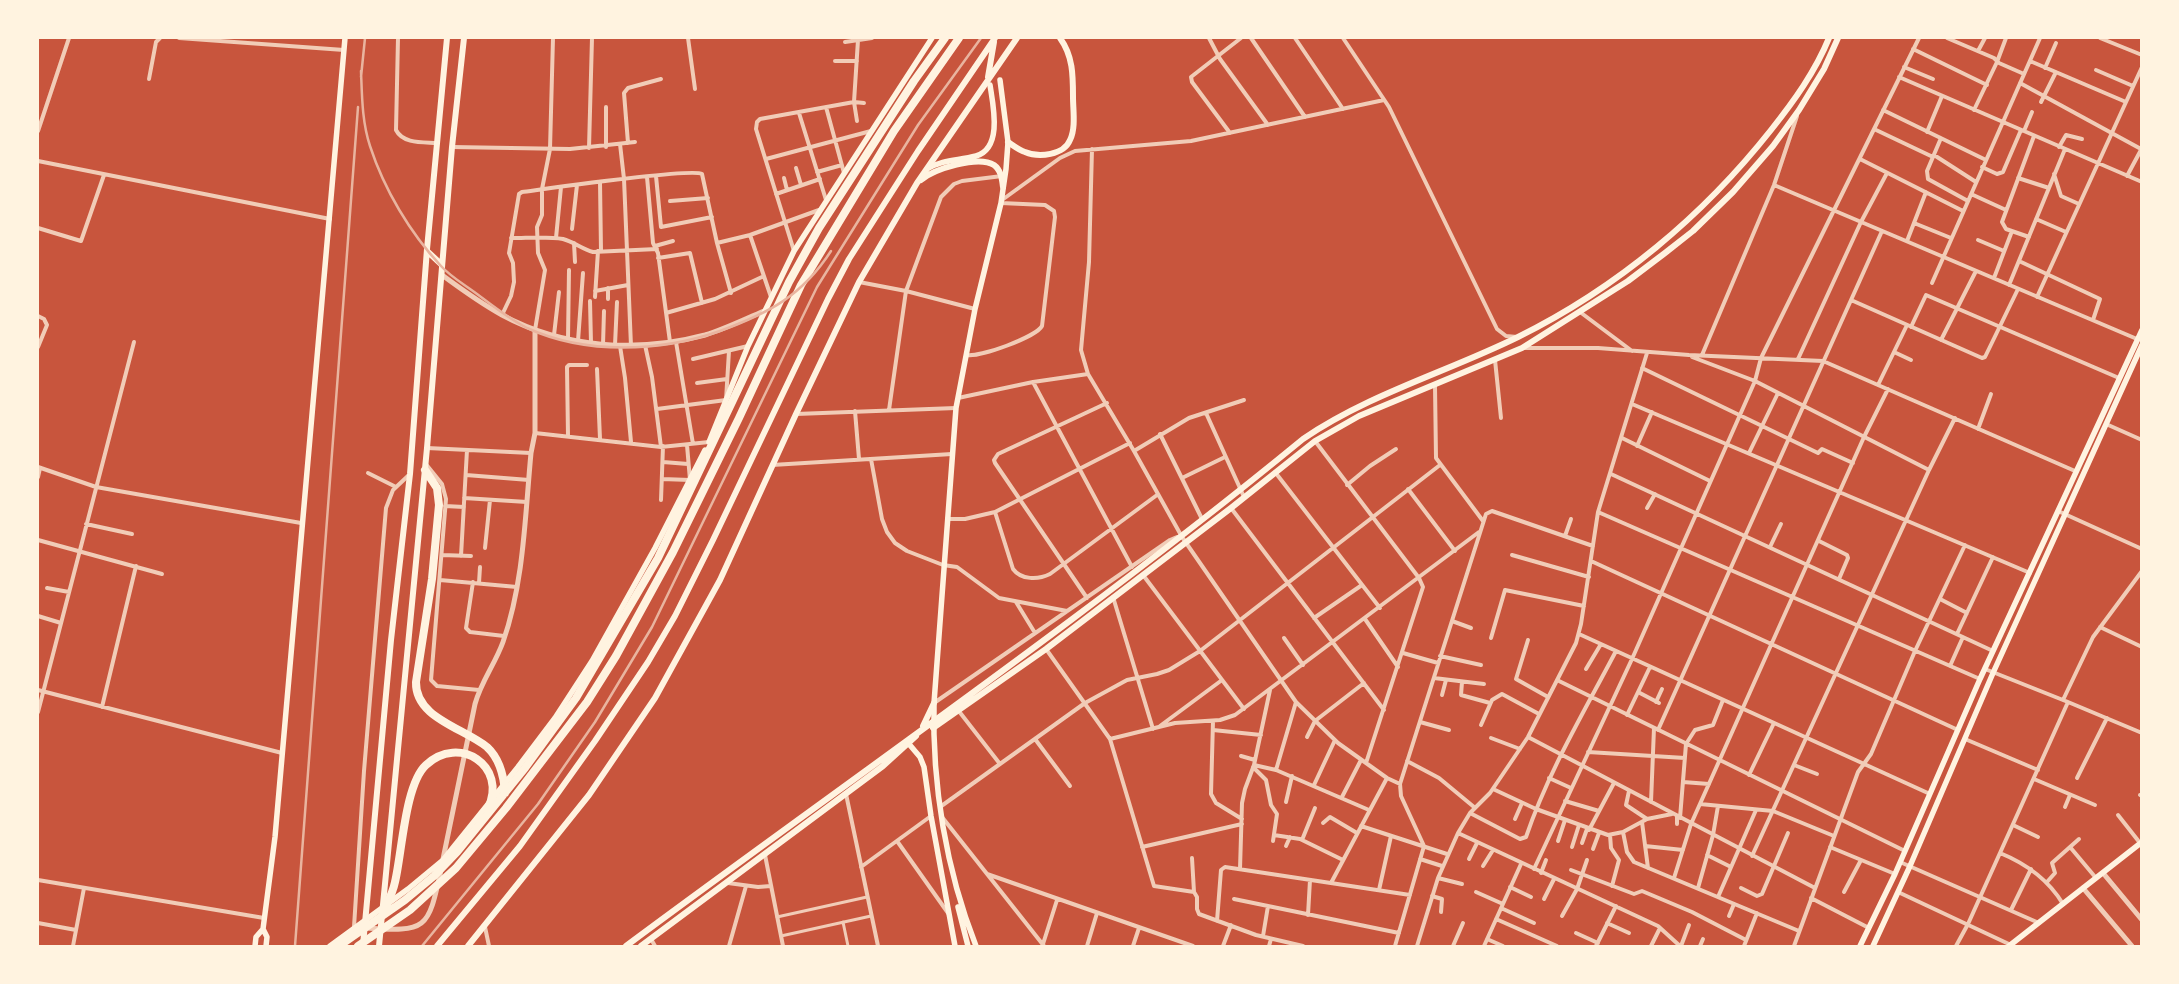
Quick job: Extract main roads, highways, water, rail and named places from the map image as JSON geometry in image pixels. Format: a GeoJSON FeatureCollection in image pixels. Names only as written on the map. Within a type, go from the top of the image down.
{"type":"FeatureCollection","features":[{"type":"Feature","properties":{"kind":"highway"},"geometry":{"type":"LineString","coordinates":[[339,946],[405,900],[434,876],[457,852],[525,768],[576,698],[620,626],[658,558],[789,282],[818,228],[914,80],[945,38]]}},
{"type":"Feature","properties":{"kind":"highway"},"geometry":{"type":"LineString","coordinates":[[358,946],[433,891],[456,868],[506,808],[587,702],[616,656],[685,527],[801,285],[894,131],[959,38]]}},
{"type":"Feature","properties":{"kind":"highway"},"geometry":{"type":"LineString","coordinates":[[425,466],[437,488],[442,506],[416,692],[424,706],[487,747],[495,757],[504,782],[506,808]]}},
{"type":"Feature","properties":{"kind":"highway"},"geometry":{"type":"LineString","coordinates":[[384,911],[395,882],[411,793],[425,765],[441,754],[454,752],[474,757],[482,763],[488,770],[493,784],[493,795],[484,818]]}},
{"type":"Feature","properties":{"kind":"main road"},"geometry":{"type":"LineString","coordinates":[[266,946],[267,936],[263,928],[275,837],[345,38]]}},
{"type":"Feature","properties":{"kind":"main road"},"geometry":{"type":"LineString","coordinates":[[362,946],[391,640],[410,474],[427,251],[448,38]]}},
{"type":"Feature","properties":{"kind":"main road"},"geometry":{"type":"LineString","coordinates":[[379,946],[384,911],[427,448],[452,148],[464,38]]}},
{"type":"Feature","properties":{"kind":"main road"},"geometry":{"type":"LineString","coordinates":[[330,946],[408,889],[443,860],[555,718],[592,660],[655,548],[690,480],[709,442],[748,346],[794,251],[932,38]]}},
{"type":"Feature","properties":{"kind":"main road"},"geometry":{"type":"LineString","coordinates":[[988,78],[995,38]]}},
{"type":"Feature","properties":{"kind":"main road"},"geometry":{"type":"LineString","coordinates":[[438,946],[520,846],[648,662],[675,616],[713,540],[841,273],[894,188],[995,38]]}},
{"type":"Feature","properties":{"kind":"main road"},"geometry":{"type":"LineString","coordinates":[[468,946],[589,795],[655,698],[720,580],[772,465],[860,282],[917,183],[1017,38]]}},
{"type":"Feature","properties":{"kind":"main road"},"geometry":{"type":"LineString","coordinates":[[1008,142],[1027,153],[1064,152],[1072,134],[1073,75],[1070,58],[1060,38]]}},
{"type":"Feature","properties":{"kind":"main road"},"geometry":{"type":"LineString","coordinates":[[934,728],[1046,649],[1143,575],[1184,540],[1202,521],[1303,439],[1334,419],[1518,337],[1586,298],[1621,274],[1686,224],[1743,165],[1790,106],[1818,64],[1829,38]]}},
{"type":"Feature","properties":{"kind":"main road"},"geometry":{"type":"LineString","coordinates":[[626,946],[1102,596],[1231,508],[1315,441],[1360,416],[1522,348],[1628,281],[1693,231],[1752,172],[1799,110],[1824,70],[1838,38]]}},
{"type":"Feature","properties":{"kind":"main road"},"geometry":{"type":"LineString","coordinates":[[968,946],[940,807],[934,703],[956,408],[976,309],[1002,202],[1003,176],[1008,142],[1000,80]]}},
{"type":"Feature","properties":{"kind":"main road"},"geometry":{"type":"LineString","coordinates":[[926,170],[949,159],[975,156],[986,151],[994,128],[990,85]]}},
{"type":"Feature","properties":{"kind":"main road"},"geometry":{"type":"LineString","coordinates":[[917,183],[931,172],[972,163],[994,165],[1003,176]]}},
{"type":"Feature","properties":{"kind":"main road"},"geometry":{"type":"LineString","coordinates":[[427,251],[442,266]]}},
{"type":"Feature","properties":{"kind":"main road"},"geometry":{"type":"LineString","coordinates":[[1860,946],[1895,874],[1984,669],[2142,330]]}},
{"type":"Feature","properties":{"kind":"main road"},"geometry":{"type":"LineString","coordinates":[[1873,946],[1910,866],[1993,673],[2142,345]]}},
{"type":"Feature","properties":{"kind":"main road"},"geometry":{"type":"LineString","coordinates":[[641,946],[846,794],[908,744],[924,725],[934,703]]}},
{"type":"Feature","properties":{"kind":"main road"},"geometry":{"type":"LineString","coordinates":[[908,744],[920,757],[924,767],[955,946]]}},
{"type":"Feature","properties":{"kind":"main road"},"geometry":{"type":"LineString","coordinates":[[2010,946],[2141,843]]}},
{"type":"Feature","properties":{"kind":"main road"},"geometry":{"type":"LineString","coordinates":[[955,886],[976,946]]}},
{"type":"Feature","properties":{"kind":"main road"},"geometry":{"type":"LineString","coordinates":[[255,946],[258,934],[263,928]]}},
{"type":"Feature","properties":{"kind":"railway"},"geometry":{"type":"LineString","coordinates":[[361,77],[365,38]]}},
{"type":"Feature","properties":{"kind":"railway"},"geometry":{"type":"LineString","coordinates":[[422,946],[538,804],[595,722],[652,627],[817,287],[918,125],[981,38]]}},
{"type":"Feature","properties":{"kind":"railway"},"geometry":{"type":"LineString","coordinates":[[361,71],[362,99],[367,137],[390,194],[409,225],[441,266],[454,277],[514,321],[550,337],[574,343],[623,348],[673,343],[720,331],[769,310],[783,301],[808,280],[831,251]]}},
{"type":"Feature","properties":{"kind":"railway"},"geometry":{"type":"LineString","coordinates":[[295,946],[358,107]]}}]}
